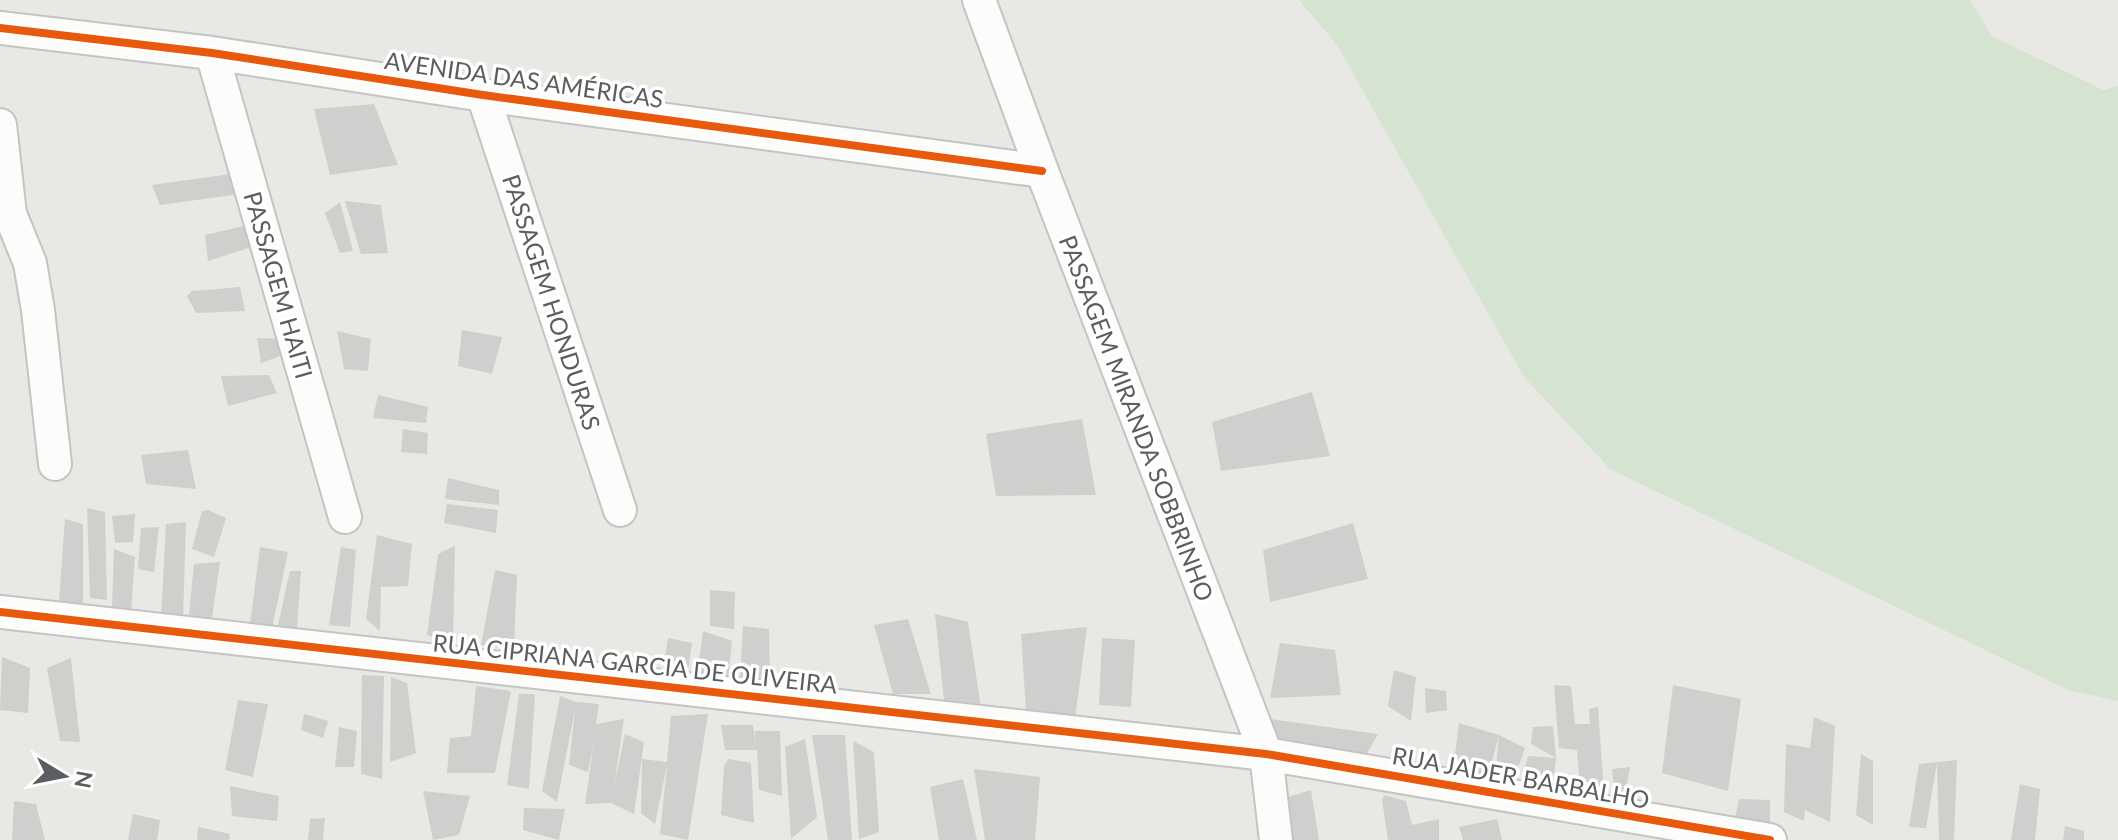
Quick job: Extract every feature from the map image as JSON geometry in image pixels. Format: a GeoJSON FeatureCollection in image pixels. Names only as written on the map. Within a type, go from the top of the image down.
{"type":"FeatureCollection","features":[{"type":"Feature","properties":{"kind":"street","name":"PASSAGEM MIRANDA SOBBRINHO"},"geometry":{"type":"LineString","coordinates":[[979,0],[1266,754],[1276,840]]}},
{"type":"Feature","properties":{"kind":"street","name":"AVENIDA DAS AMÉRICAS"},"geometry":{"type":"LineString","coordinates":[[0,28],[212,53],[483,95],[1042,171]]}},
{"type":"Feature","properties":{"kind":"street","name":"PASSAGEM HAITI"},"geometry":{"type":"LineString","coordinates":[[212,53],[345,517]]}},
{"type":"Feature","properties":{"kind":"street","name":"PASSAGEM HONDURAS"},"geometry":{"type":"LineString","coordinates":[[483,95],[620,510]]}},
{"type":"Feature","properties":{"kind":"street"},"geometry":{"type":"LineString","coordinates":[[0,125],[10,214],[30,263],[38,310],[55,464]]}},
{"type":"Feature","properties":{"kind":"street","name":"RUA CIPRIANA GARCIA DE OLIVEIRA"},"geometry":{"type":"LineString","coordinates":[[0,612],[1266,754]]}},
{"type":"Feature","properties":{"kind":"street","name":"RUA JADER BARBALHO"},"geometry":{"type":"LineString","coordinates":[[1266,754],[1770,840]]}},
{"type":"Feature","properties":{"kind":"green space"},"geometry":{"type":"Polygon","coordinates":[[[1299,0],[1970,0],[1992,36],[2103,90],[2118,86],[2118,701],[2068,690],[1610,469],[1524,377],[1337,45],[1299,0]]]}},
{"type":"Feature","properties":{"kind":"building"},"geometry":{"type":"Polygon","coordinates":[[[374,104],[398,165],[330,175],[314,109],[374,104]]]}},
{"type":"Feature","properties":{"kind":"building"},"geometry":{"type":"Polygon","coordinates":[[[238,173],[240,194],[160,205],[152,185],[238,173]]]}},
{"type":"Feature","properties":{"kind":"building"},"geometry":{"type":"Polygon","coordinates":[[[345,201],[381,205],[388,253],[361,254],[345,201]]]}},
{"type":"Feature","properties":{"kind":"building"},"geometry":{"type":"Polygon","coordinates":[[[340,202],[353,251],[340,253],[325,213],[340,202]]]}},
{"type":"Feature","properties":{"kind":"building"},"geometry":{"type":"Polygon","coordinates":[[[252,224],[258,245],[208,261],[205,235],[252,224]]]}},
{"type":"Feature","properties":{"kind":"building"},"geometry":{"type":"Polygon","coordinates":[[[240,287],[245,311],[196,313],[187,296],[192,291],[240,287]]]}},
{"type":"Feature","properties":{"kind":"building"},"geometry":{"type":"Polygon","coordinates":[[[462,330],[502,337],[492,374],[458,366],[462,330]]]}},
{"type":"Feature","properties":{"kind":"building"},"geometry":{"type":"Polygon","coordinates":[[[337,331],[371,339],[368,371],[344,369],[337,331]]]}},
{"type":"Feature","properties":{"kind":"building"},"geometry":{"type":"Polygon","coordinates":[[[257,338],[283,339],[286,354],[261,363],[257,338]]]}},
{"type":"Feature","properties":{"kind":"building"},"geometry":{"type":"Polygon","coordinates":[[[269,375],[277,393],[228,406],[221,376],[269,375]]]}},
{"type":"Feature","properties":{"kind":"building"},"geometry":{"type":"Polygon","coordinates":[[[1312,392],[1330,456],[1221,471],[1212,422],[1312,392]]]}},
{"type":"Feature","properties":{"kind":"building"},"geometry":{"type":"Polygon","coordinates":[[[378,395],[428,407],[426,423],[373,418],[378,395]]]}},
{"type":"Feature","properties":{"kind":"building"},"geometry":{"type":"Polygon","coordinates":[[[1082,419],[1096,495],[996,496],[986,434],[1082,419]]]}},
{"type":"Feature","properties":{"kind":"building"},"geometry":{"type":"Polygon","coordinates":[[[403,429],[428,433],[427,454],[401,452],[403,429]]]}},
{"type":"Feature","properties":{"kind":"building"},"geometry":{"type":"Polygon","coordinates":[[[188,450],[196,489],[146,484],[141,455],[188,450]]]}},
{"type":"Feature","properties":{"kind":"building"},"geometry":{"type":"Polygon","coordinates":[[[448,478],[499,490],[499,505],[445,499],[448,478]]]}},
{"type":"Feature","properties":{"kind":"building"},"geometry":{"type":"Polygon","coordinates":[[[447,504],[498,510],[496,533],[444,523],[447,504]]]}},
{"type":"Feature","properties":{"kind":"building"},"geometry":{"type":"Polygon","coordinates":[[[87,508],[105,512],[107,600],[90,598],[87,508]]]}},
{"type":"Feature","properties":{"kind":"building"},"geometry":{"type":"Polygon","coordinates":[[[208,510],[226,518],[214,557],[192,549],[202,511],[208,510]]]}},
{"type":"Feature","properties":{"kind":"building"},"geometry":{"type":"Polygon","coordinates":[[[135,514],[133,542],[115,543],[112,516],[135,514]]]}},
{"type":"Feature","properties":{"kind":"building"},"geometry":{"type":"Polygon","coordinates":[[[65,519],[83,524],[83,609],[59,600],[65,519]]]}},
{"type":"Feature","properties":{"kind":"building"},"geometry":{"type":"Polygon","coordinates":[[[186,522],[183,620],[161,617],[166,524],[186,522]]]}},
{"type":"Feature","properties":{"kind":"building"},"geometry":{"type":"Polygon","coordinates":[[[1353,523],[1368,579],[1270,602],[1263,550],[1353,523]]]}},
{"type":"Feature","properties":{"kind":"building"},"geometry":{"type":"Polygon","coordinates":[[[159,527],[154,572],[138,569],[141,528],[159,527]]]}},
{"type":"Feature","properties":{"kind":"building"},"geometry":{"type":"Polygon","coordinates":[[[377,535],[412,544],[408,586],[381,587],[380,631],[366,619],[377,535]]]}},
{"type":"Feature","properties":{"kind":"building"},"geometry":{"type":"Polygon","coordinates":[[[455,546],[453,643],[427,635],[438,554],[455,546]]]}},
{"type":"Feature","properties":{"kind":"building"},"geometry":{"type":"Polygon","coordinates":[[[260,547],[288,552],[272,628],[250,624],[260,547]]]}},
{"type":"Feature","properties":{"kind":"building"},"geometry":{"type":"Polygon","coordinates":[[[341,547],[356,550],[350,627],[329,625],[341,547]]]}},
{"type":"Feature","properties":{"kind":"building"},"geometry":{"type":"Polygon","coordinates":[[[114,549],[135,557],[131,612],[112,608],[114,549]]]}},
{"type":"Feature","properties":{"kind":"building"},"geometry":{"type":"Polygon","coordinates":[[[220,562],[212,618],[189,615],[194,564],[220,562]]]}},
{"type":"Feature","properties":{"kind":"building"},"geometry":{"type":"Polygon","coordinates":[[[495,570],[517,575],[514,649],[481,645],[495,570]]]}},
{"type":"Feature","properties":{"kind":"building"},"geometry":{"type":"Polygon","coordinates":[[[290,571],[301,571],[297,628],[278,625],[290,571]]]}},
{"type":"Feature","properties":{"kind":"building"},"geometry":{"type":"Polygon","coordinates":[[[710,590],[735,592],[734,629],[710,626],[710,590]]]}},
{"type":"Feature","properties":{"kind":"building"},"geometry":{"type":"Polygon","coordinates":[[[935,614],[968,622],[981,708],[945,710],[935,614]]]}},
{"type":"Feature","properties":{"kind":"building"},"geometry":{"type":"Polygon","coordinates":[[[908,619],[931,694],[893,694],[874,625],[908,619]]]}},
{"type":"Feature","properties":{"kind":"building"},"geometry":{"type":"Polygon","coordinates":[[[743,626],[769,629],[770,681],[740,680],[743,626]]]}},
{"type":"Feature","properties":{"kind":"building"},"geometry":{"type":"Polygon","coordinates":[[[1087,627],[1075,719],[1026,711],[1021,634],[1087,627]]]}},
{"type":"Feature","properties":{"kind":"building"},"geometry":{"type":"Polygon","coordinates":[[[703,631],[732,641],[728,681],[697,677],[703,631]]]}},
{"type":"Feature","properties":{"kind":"building"},"geometry":{"type":"Polygon","coordinates":[[[668,638],[692,643],[687,677],[662,676],[668,638]]]}},
{"type":"Feature","properties":{"kind":"building"},"geometry":{"type":"Polygon","coordinates":[[[1102,638],[1135,640],[1131,707],[1099,705],[1102,638]]]}},
{"type":"Feature","properties":{"kind":"building"},"geometry":{"type":"Polygon","coordinates":[[[1280,643],[1335,650],[1341,695],[1270,698],[1280,643]]]}},
{"type":"Feature","properties":{"kind":"building"},"geometry":{"type":"Polygon","coordinates":[[[2,657],[30,668],[28,713],[0,710],[2,657]]]}},
{"type":"Feature","properties":{"kind":"building"},"geometry":{"type":"Polygon","coordinates":[[[71,658],[80,742],[60,741],[47,668],[71,658]]]}},
{"type":"Feature","properties":{"kind":"building"},"geometry":{"type":"Polygon","coordinates":[[[1394,670],[1416,677],[1411,721],[1388,706],[1394,670]]]}},
{"type":"Feature","properties":{"kind":"building"},"geometry":{"type":"Polygon","coordinates":[[[362,675],[384,676],[382,779],[361,774],[362,675]]]}},
{"type":"Feature","properties":{"kind":"building"},"geometry":{"type":"Polygon","coordinates":[[[391,677],[407,683],[416,753],[390,762],[391,677]]]}},
{"type":"Feature","properties":{"kind":"building"},"geometry":{"type":"Polygon","coordinates":[[[1554,685],[1571,686],[1575,724],[1590,724],[1589,709],[1598,707],[1604,794],[1580,788],[1577,750],[1559,748],[1554,685]]]}},
{"type":"Feature","properties":{"kind":"building"},"geometry":{"type":"Polygon","coordinates":[[[1673,685],[1741,699],[1728,791],[1662,773],[1673,685]]]}},
{"type":"Feature","properties":{"kind":"building"},"geometry":{"type":"Polygon","coordinates":[[[476,686],[511,691],[495,773],[447,773],[450,738],[471,736],[476,686]]]}},
{"type":"Feature","properties":{"kind":"building"},"geometry":{"type":"Polygon","coordinates":[[[1425,688],[1446,691],[1447,710],[1426,713],[1425,688]]]}},
{"type":"Feature","properties":{"kind":"building"},"geometry":{"type":"Polygon","coordinates":[[[519,694],[535,694],[529,789],[507,785],[519,694]]]}},
{"type":"Feature","properties":{"kind":"building"},"geometry":{"type":"Polygon","coordinates":[[[560,696],[576,702],[599,704],[596,724],[624,719],[614,786],[625,734],[644,742],[634,814],[611,803],[585,804],[594,742],[588,772],[569,765],[575,710],[557,802],[542,791],[560,696]]]}},
{"type":"Feature","properties":{"kind":"building"},"geometry":{"type":"Polygon","coordinates":[[[238,700],[268,704],[253,777],[225,770],[238,700]]]}},
{"type":"Feature","properties":{"kind":"building"},"geometry":{"type":"Polygon","coordinates":[[[304,714],[328,721],[323,738],[301,730],[304,714]]]}},
{"type":"Feature","properties":{"kind":"building"},"geometry":{"type":"Polygon","coordinates":[[[708,714],[688,840],[660,834],[667,765],[655,824],[641,813],[642,759],[667,762],[671,716],[708,714]]]}},
{"type":"Feature","properties":{"kind":"building"},"geometry":{"type":"Polygon","coordinates":[[[1814,717],[1835,726],[1830,822],[1805,810],[1804,821],[1784,812],[1786,744],[1810,748],[1814,717]]]}},
{"type":"Feature","properties":{"kind":"building"},"geometry":{"type":"Polygon","coordinates":[[[1262,718],[1378,734],[1365,757],[1270,747],[1262,718]]]}},
{"type":"Feature","properties":{"kind":"building"},"geometry":{"type":"Polygon","coordinates":[[[1459,723],[1499,735],[1488,777],[1454,762],[1459,723]]]}},
{"type":"Feature","properties":{"kind":"building"},"geometry":{"type":"Polygon","coordinates":[[[721,725],[753,725],[756,746],[755,731],[780,731],[782,796],[759,790],[757,750],[725,750],[721,725]]]}},
{"type":"Feature","properties":{"kind":"building"},"geometry":{"type":"Polygon","coordinates":[[[1553,726],[1556,758],[1531,744],[1533,727],[1553,726]]]}},
{"type":"Feature","properties":{"kind":"building"},"geometry":{"type":"Polygon","coordinates":[[[339,727],[357,731],[354,767],[335,767],[339,727]]]}},
{"type":"Feature","properties":{"kind":"building"},"geometry":{"type":"Polygon","coordinates":[[[812,735],[845,735],[852,840],[828,840],[812,735]]]}},
{"type":"Feature","properties":{"kind":"building"},"geometry":{"type":"Polygon","coordinates":[[[1499,735],[1525,748],[1514,779],[1496,768],[1499,735]]]}},
{"type":"Feature","properties":{"kind":"building"},"geometry":{"type":"Polygon","coordinates":[[[805,739],[817,817],[791,839],[785,747],[805,739]]]}},
{"type":"Feature","properties":{"kind":"building"},"geometry":{"type":"Polygon","coordinates":[[[853,741],[874,752],[879,832],[859,839],[853,741]]]}},
{"type":"Feature","properties":{"kind":"building"},"geometry":{"type":"Polygon","coordinates":[[[1861,754],[1873,761],[1873,825],[1856,815],[1861,754]]]}},
{"type":"Feature","properties":{"kind":"building"},"geometry":{"type":"Polygon","coordinates":[[[1528,756],[1556,758],[1553,783],[1524,773],[1528,756]]]}},
{"type":"Feature","properties":{"kind":"building"},"geometry":{"type":"Polygon","coordinates":[[[728,759],[751,763],[754,823],[721,815],[724,766],[728,759]]]}},
{"type":"Feature","properties":{"kind":"building"},"geometry":{"type":"Polygon","coordinates":[[[1957,760],[1954,840],[1939,840],[1937,763],[1926,828],[1909,827],[1919,764],[1957,760]]]}},
{"type":"Feature","properties":{"kind":"building"},"geometry":{"type":"Polygon","coordinates":[[[1630,767],[1625,794],[1614,789],[1612,769],[1630,767]]]}},
{"type":"Feature","properties":{"kind":"building"},"geometry":{"type":"Polygon","coordinates":[[[974,769],[1040,777],[1035,840],[985,840],[974,769]]]}},
{"type":"Feature","properties":{"kind":"building"},"geometry":{"type":"Polygon","coordinates":[[[963,779],[977,840],[939,840],[930,787],[963,779]]]}},
{"type":"Feature","properties":{"kind":"building"},"geometry":{"type":"Polygon","coordinates":[[[2020,784],[2040,789],[2035,840],[2011,840],[2020,784]]]}},
{"type":"Feature","properties":{"kind":"building"},"geometry":{"type":"Polygon","coordinates":[[[230,786],[279,796],[277,821],[232,816],[230,786]]]}},
{"type":"Feature","properties":{"kind":"building"},"geometry":{"type":"Polygon","coordinates":[[[1311,790],[1319,840],[1289,840],[1282,799],[1311,790]]]}},
{"type":"Feature","properties":{"kind":"building"},"geometry":{"type":"Polygon","coordinates":[[[423,791],[470,796],[459,835],[433,840],[423,791]]]}},
{"type":"Feature","properties":{"kind":"building"},"geometry":{"type":"Polygon","coordinates":[[[1384,795],[1406,801],[1412,825],[1439,819],[1439,840],[1388,840],[1382,800],[1384,795]]]}},
{"type":"Feature","properties":{"kind":"building"},"geometry":{"type":"Polygon","coordinates":[[[1739,799],[1770,800],[1770,824],[1735,818],[1739,799]]]}},
{"type":"Feature","properties":{"kind":"building"},"geometry":{"type":"Polygon","coordinates":[[[14,801],[36,804],[45,840],[12,840],[14,801]]]}},
{"type":"Feature","properties":{"kind":"building"},"geometry":{"type":"Polygon","coordinates":[[[524,808],[565,809],[559,840],[523,830],[524,808]]]}},
{"type":"Feature","properties":{"kind":"building"},"geometry":{"type":"Polygon","coordinates":[[[133,814],[160,820],[157,840],[128,840],[133,814]]]}},
{"type":"Feature","properties":{"kind":"building"},"geometry":{"type":"Polygon","coordinates":[[[325,818],[323,840],[308,840],[310,819],[325,818]]]}},
{"type":"Feature","properties":{"kind":"building"},"geometry":{"type":"Polygon","coordinates":[[[1497,819],[1502,840],[1463,840],[1459,827],[1497,819]]]}},
{"type":"Feature","properties":{"kind":"building"},"geometry":{"type":"Polygon","coordinates":[[[2065,826],[2084,831],[2084,840],[2063,840],[2065,826]]]}},
{"type":"Feature","properties":{"kind":"building"},"geometry":{"type":"Polygon","coordinates":[[[198,827],[230,834],[229,840],[197,840],[198,827]]]}},
{"type":"Feature","properties":{"kind":"cycle path"},"geometry":{"type":"LineString","coordinates":[[0,28],[212,53],[483,95],[1042,171]]}},
{"type":"Feature","properties":{"kind":"cycle path"},"geometry":{"type":"LineString","coordinates":[[0,612],[1266,754],[1770,840]]}}]}
